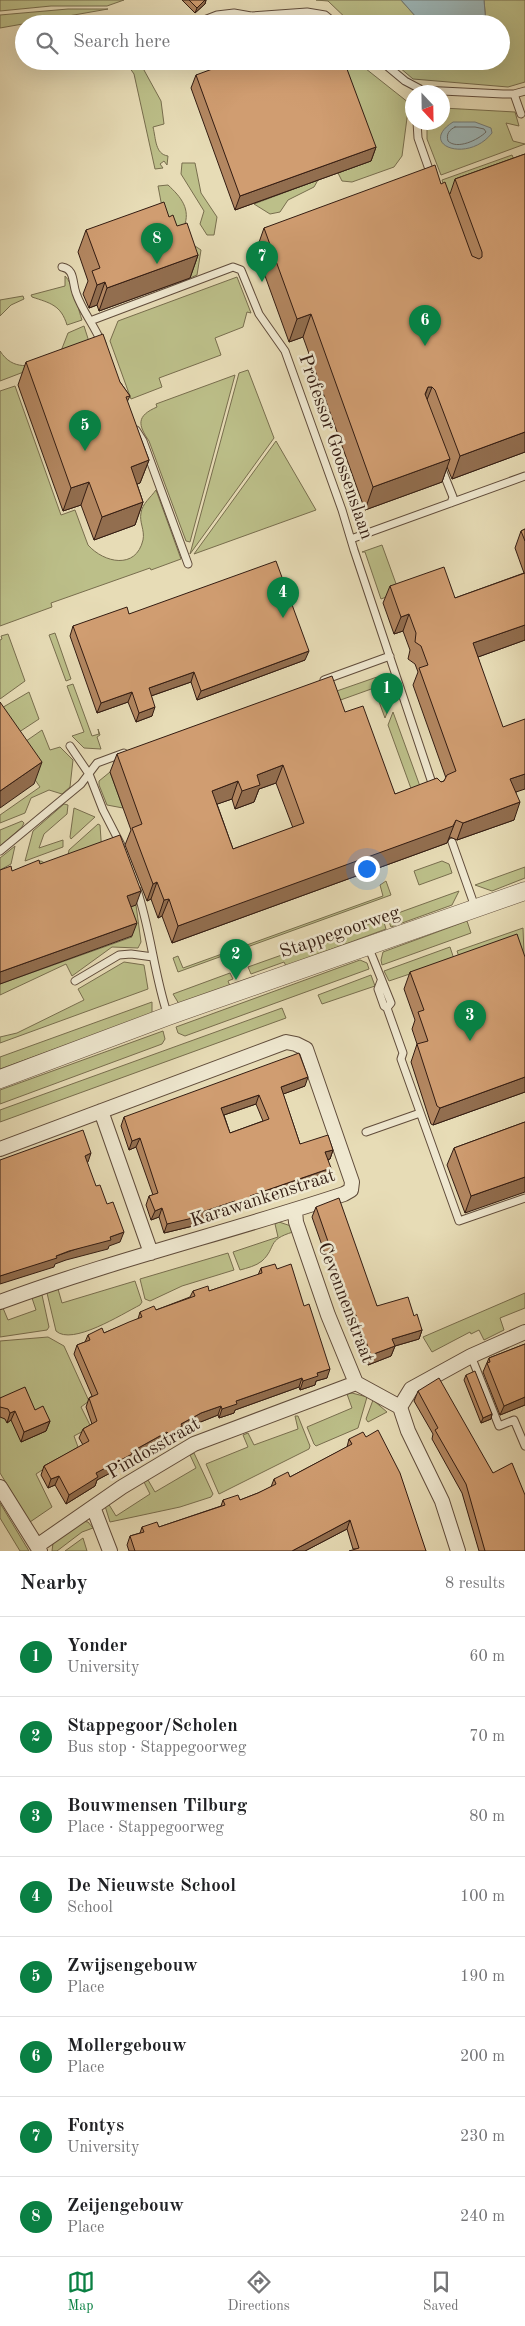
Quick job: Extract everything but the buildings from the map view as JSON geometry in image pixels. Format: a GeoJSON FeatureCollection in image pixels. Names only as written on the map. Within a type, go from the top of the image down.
{"type":"FeatureCollection","features":[{"type":"Feature","properties":{"kind":"street","name":"Stappegoorweg"},"geometry":{"type":"LineString","coordinates":[[0,1079],[168,1016],[525,892]]}},
{"type":"Feature","properties":{"kind":"street","name":"Karawankenstraat"},"geometry":{"type":"LineString","coordinates":[[0,1149],[286,1042],[296,1044],[306,1050],[352,1182],[351,1190],[344,1194],[295,1211],[42,1286],[0,1302]]}},
{"type":"Feature","properties":{"kind":"street"},"geometry":{"type":"LineString","coordinates":[[101,1111],[151,1253]]}},
{"type":"Feature","properties":{"kind":"street","name":"Cevennenstraat"},"geometry":{"type":"LineString","coordinates":[[295,1211],[296,1222],[325,1305],[356,1383],[400,1407]]}},
{"type":"Feature","properties":{"kind":"street"},"geometry":{"type":"LineString","coordinates":[[458,1551],[442,1501],[408,1431],[400,1407],[411,1390],[471,1356],[525,1332]]}},
{"type":"Feature","properties":{"kind":"street","name":"Pindosstraat"},"geometry":{"type":"LineString","coordinates":[[38,1549],[122,1487],[194,1444],[356,1383]]}},
{"type":"Feature","properties":{"kind":"street"},"geometry":{"type":"LineString","coordinates":[[0,1487],[38,1549]]}},
{"type":"Feature","properties":{"kind":"street"},"geometry":{"type":"LineString","coordinates":[[93,1508],[110,1551]]}},
{"type":"Feature","properties":{"kind":"lane"},"geometry":{"type":"LineString","coordinates":[[265,15],[307,12],[325,15]]}},
{"type":"Feature","properties":{"kind":"lane"},"geometry":{"type":"LineString","coordinates":[[217,15],[234,13],[245,15]]}},
{"type":"Feature","properties":{"kind":"lane"},"geometry":{"type":"LineString","coordinates":[[392,70],[413,85]]}},
{"type":"Feature","properties":{"kind":"lane"},"geometry":{"type":"LineString","coordinates":[[450,92],[514,94],[525,91]]}},
{"type":"Feature","properties":{"kind":"lane"},"geometry":{"type":"LineString","coordinates":[[514,94],[521,114]]}},
{"type":"Feature","properties":{"kind":"lane"},"geometry":{"type":"LineString","coordinates":[[417,130],[418,138],[434,181]]}},
{"type":"Feature","properties":{"kind":"lane"},"geometry":{"type":"LineString","coordinates":[[62,267],[68,268],[71,272],[77,297],[103,349]]}},
{"type":"Feature","properties":{"kind":"lane","name":"Professor Goossenslaan"},"geometry":{"type":"LineString","coordinates":[[90,321],[233,267],[241,270],[259,314],[285,351],[342,510],[436,794]]}},
{"type":"Feature","properties":{"kind":"lane"},"geometry":{"type":"LineString","coordinates":[[134,424],[143,441],[188,564]]}},
{"type":"Feature","properties":{"kind":"lane"},"geometry":{"type":"LineString","coordinates":[[439,460],[453,497],[451,503]]}},
{"type":"Feature","properties":{"kind":"lane"},"geometry":{"type":"LineString","coordinates":[[351,540],[525,476]]}},
{"type":"Feature","properties":{"kind":"lane"},"geometry":{"type":"LineString","coordinates":[[316,683],[390,656]]}},
{"type":"Feature","properties":{"kind":"lane"},"geometry":{"type":"LineString","coordinates":[[70,746],[89,774],[125,856]]}},
{"type":"Feature","properties":{"kind":"lane"},"geometry":{"type":"LineString","coordinates":[[0,851],[82,784],[97,763],[132,750]]}},
{"type":"Feature","properties":{"kind":"lane"},"geometry":{"type":"LineString","coordinates":[[452,842],[476,908]]}},
{"type":"Feature","properties":{"kind":"lane"},"geometry":{"type":"LineString","coordinates":[[134,881],[145,914],[160,993],[168,1016]]}},
{"type":"Feature","properties":{"kind":"lane"},"geometry":{"type":"LineString","coordinates":[[368,946],[391,1003],[387,1008],[403,1053],[401,1059],[459,1221],[525,1198]]}},
{"type":"Feature","properties":{"kind":"lane"},"geometry":{"type":"LineString","coordinates":[[75,981],[119,955],[132,954],[153,957]]}},
{"type":"Feature","properties":{"kind":"lane"},"geometry":{"type":"LineString","coordinates":[[366,1132],[420,1113]]}},
{"type":"Feature","properties":{"kind":"lane"},"geometry":{"type":"LineString","coordinates":[[471,1356],[499,1426],[514,1420],[525,1446]]}},
{"type":"Feature","properties":{"kind":"green space"},"geometry":{"type":"Polygon","coordinates":[[[0,0],[124,0],[107,6],[51,6],[0,11],[0,0]]]}},
{"type":"Feature","properties":{"kind":"green space"},"geometry":{"type":"Polygon","coordinates":[[[316,0],[401,0],[414,15],[343,15],[328,1],[316,0]]]}},
{"type":"Feature","properties":{"kind":"green space"},"geometry":{"type":"Polygon","coordinates":[[[484,0],[525,0],[525,82],[508,87],[413,79],[402,70],[510,70],[510,15],[485,15],[484,0]]]}},
{"type":"Feature","properties":{"kind":"green space"},"geometry":{"type":"Polygon","coordinates":[[[68,9],[108,9],[74,15],[15,15],[15,25],[0,28],[0,15],[68,9]]]}},
{"type":"Feature","properties":{"kind":"green space"},"geometry":{"type":"Polygon","coordinates":[[[131,70],[144,70],[161,101],[164,124],[153,127],[158,149],[168,156],[167,165],[164,161],[160,164],[163,168],[155,169],[134,74],[131,70]]]}},
{"type":"Feature","properties":{"kind":"green space"},"geometry":{"type":"Polygon","coordinates":[[[337,70],[367,70],[405,100],[405,130],[402,156],[394,167],[352,182],[342,181],[338,173],[370,161],[337,70]]]}},
{"type":"Feature","properties":{"kind":"green space"},"geometry":{"type":"Polygon","coordinates":[[[450,108],[515,112],[519,126],[506,123],[513,141],[525,144],[441,175],[427,139],[427,130],[450,130],[450,108]]]}},
{"type":"Feature","properties":{"kind":"green space"},"geometry":{"type":"Polygon","coordinates":[[[512,155],[514,160],[449,201],[442,180],[512,155]]]}},
{"type":"Feature","properties":{"kind":"green space"},"geometry":{"type":"Polygon","coordinates":[[[182,163],[195,163],[201,193],[217,217],[214,235],[207,235],[200,224],[204,211],[181,174],[182,163]]]}},
{"type":"Feature","properties":{"kind":"green space"},"geometry":{"type":"Polygon","coordinates":[[[318,180],[314,187],[288,200],[280,212],[270,214],[254,204],[318,180]]]}},
{"type":"Feature","properties":{"kind":"green space"},"geometry":{"type":"Polygon","coordinates":[[[168,185],[184,204],[186,221],[184,227],[192,244],[201,250],[197,275],[190,278],[162,207],[158,186],[168,185]]]}},
{"type":"Feature","properties":{"kind":"green space"},"geometry":{"type":"Polygon","coordinates":[[[65,276],[73,290],[82,320],[67,325],[65,318],[58,309],[31,295],[65,286],[65,276]]]}},
{"type":"Feature","properties":{"kind":"green space"},"geometry":{"type":"Polygon","coordinates":[[[237,277],[251,313],[247,312],[243,327],[215,338],[221,355],[159,378],[162,387],[131,399],[110,341],[118,321],[237,277]]]}},
{"type":"Feature","properties":{"kind":"green space"},"geometry":{"type":"Polygon","coordinates":[[[23,296],[24,299],[11,305],[0,316],[0,300],[23,296]]]}},
{"type":"Feature","properties":{"kind":"green space"},"geometry":{"type":"Polygon","coordinates":[[[84,326],[91,348],[61,351],[68,333],[84,326]]]}},
{"type":"Feature","properties":{"kind":"green space"},"geometry":{"type":"Polygon","coordinates":[[[0,351],[10,362],[22,366],[50,362],[0,381],[0,351]]]}},
{"type":"Feature","properties":{"kind":"green space"},"geometry":{"type":"Polygon","coordinates":[[[248,370],[274,438],[190,554],[239,373],[248,370]]]}},
{"type":"Feature","properties":{"kind":"green space"},"geometry":{"type":"Polygon","coordinates":[[[235,375],[190,542],[186,541],[149,441],[141,426],[142,417],[157,407],[156,404],[235,375]]]}},
{"type":"Feature","properties":{"kind":"green space"},"geometry":{"type":"Polygon","coordinates":[[[15,386],[61,515],[75,510],[88,545],[102,556],[111,559],[127,560],[134,556],[143,540],[142,510],[156,490],[181,559],[51,603],[52,607],[0,626],[0,391],[15,386]]]}},
{"type":"Feature","properties":{"kind":"green space"},"geometry":{"type":"Polygon","coordinates":[[[276,441],[316,510],[194,554],[276,441]]]}},
{"type":"Feature","properties":{"kind":"green space"},"geometry":{"type":"Polygon","coordinates":[[[382,545],[399,592],[381,599],[365,552],[362,552],[382,545]]]}},
{"type":"Feature","properties":{"kind":"green space"},"geometry":{"type":"Polygon","coordinates":[[[55,633],[71,679],[66,681],[49,635],[55,633]]]}},
{"type":"Feature","properties":{"kind":"green space"},"geometry":{"type":"Polygon","coordinates":[[[8,634],[25,681],[0,699],[0,640],[2,639],[1,636],[8,634]]]}},
{"type":"Feature","properties":{"kind":"green space"},"geometry":{"type":"Polygon","coordinates":[[[377,677],[381,679],[390,705],[385,718],[374,688],[335,702],[331,693],[377,677]]]}},
{"type":"Feature","properties":{"kind":"green space"},"geometry":{"type":"Polygon","coordinates":[[[73,684],[92,736],[99,734],[98,729],[100,735],[97,737],[101,749],[84,748],[72,736],[84,732],[67,686],[73,684]]]}},
{"type":"Feature","properties":{"kind":"green space"},"geometry":{"type":"Polygon","coordinates":[[[29,692],[39,719],[10,738],[0,709],[29,692]]]}},
{"type":"Feature","properties":{"kind":"green space"},"geometry":{"type":"Polygon","coordinates":[[[393,712],[425,800],[413,794],[388,725],[393,712]]]}},
{"type":"Feature","properties":{"kind":"green space"},"geometry":{"type":"Polygon","coordinates":[[[42,730],[50,750],[60,747],[73,760],[70,787],[62,794],[49,790],[31,798],[25,813],[0,823],[0,815],[40,787],[17,754],[16,748],[42,730]]]}},
{"type":"Feature","properties":{"kind":"green space"},"geometry":{"type":"Polygon","coordinates":[[[110,772],[123,808],[107,805],[99,785],[99,781],[110,772]]]}},
{"type":"Feature","properties":{"kind":"green space"},"geometry":{"type":"Polygon","coordinates":[[[64,804],[68,805],[67,814],[44,834],[39,848],[63,840],[63,847],[25,861],[33,831],[64,804]]]}},
{"type":"Feature","properties":{"kind":"green space"},"geometry":{"type":"Polygon","coordinates":[[[74,808],[95,817],[71,839],[70,837],[74,808]]]}},
{"type":"Feature","properties":{"kind":"green space"},"geometry":{"type":"Polygon","coordinates":[[[22,821],[24,823],[22,827],[0,846],[0,830],[22,821]]]}},
{"type":"Feature","properties":{"kind":"green space"},"geometry":{"type":"Polygon","coordinates":[[[98,824],[100,825],[102,854],[22,883],[20,879],[17,880],[23,867],[41,861],[50,866],[67,860],[69,850],[98,824]]]}},
{"type":"Feature","properties":{"kind":"green space"},"geometry":{"type":"Polygon","coordinates":[[[15,846],[11,864],[0,870],[0,858],[15,846]]]}},
{"type":"Feature","properties":{"kind":"green space"},"geometry":{"type":"Polygon","coordinates":[[[442,861],[449,864],[452,873],[419,885],[414,871],[442,861]]]}},
{"type":"Feature","properties":{"kind":"green space"},"geometry":{"type":"Polygon","coordinates":[[[525,867],[525,878],[492,891],[475,885],[525,867]]]}},
{"type":"Feature","properties":{"kind":"green space"},"geometry":{"type":"Polygon","coordinates":[[[386,881],[391,895],[178,972],[173,958],[178,956],[183,968],[383,896],[380,885],[386,881]]]}},
{"type":"Feature","properties":{"kind":"green space"},"geometry":{"type":"Polygon","coordinates":[[[459,891],[452,905],[391,927],[387,917],[459,891]]]}},
{"type":"Feature","properties":{"kind":"green space"},"geometry":{"type":"Polygon","coordinates":[[[136,905],[141,942],[138,948],[112,947],[72,976],[66,964],[0,995],[0,984],[132,937],[122,910],[136,905]]]}},
{"type":"Feature","properties":{"kind":"green space"},"geometry":{"type":"Polygon","coordinates":[[[383,919],[386,929],[286,966],[284,962],[251,974],[248,967],[383,919]]]}},
{"type":"Feature","properties":{"kind":"green space"},"geometry":{"type":"Polygon","coordinates":[[[467,921],[471,933],[382,965],[383,952],[467,921]]]}},
{"type":"Feature","properties":{"kind":"green space"},"geometry":{"type":"Polygon","coordinates":[[[523,928],[525,980],[459,957],[457,951],[523,928]]]}},
{"type":"Feature","properties":{"kind":"green space"},"geometry":{"type":"Polygon","coordinates":[[[450,947],[454,959],[389,981],[384,971],[450,947]]]}},
{"type":"Feature","properties":{"kind":"green space"},"geometry":{"type":"Polygon","coordinates":[[[360,960],[367,963],[369,969],[185,1036],[178,1033],[176,1027],[360,960]]]}},
{"type":"Feature","properties":{"kind":"green space"},"geometry":{"type":"Polygon","coordinates":[[[124,962],[144,965],[148,989],[0,1043],[0,1037],[17,1033],[84,1000],[78,989],[124,962]]]}},
{"type":"Feature","properties":{"kind":"green space"},"geometry":{"type":"Polygon","coordinates":[[[230,973],[233,979],[228,981],[230,986],[179,1004],[173,994],[230,973]]]}},
{"type":"Feature","properties":{"kind":"green space"},"geometry":{"type":"Polygon","coordinates":[[[371,975],[375,986],[322,1004],[318,995],[371,975]]]}},
{"type":"Feature","properties":{"kind":"green space"},"geometry":{"type":"Polygon","coordinates":[[[152,1002],[152,1014],[0,1069],[0,1057],[152,1002]]]}},
{"type":"Feature","properties":{"kind":"green space"},"geometry":{"type":"Polygon","coordinates":[[[282,1008],[286,1018],[0,1122],[0,1110],[282,1008]]]}},
{"type":"Feature","properties":{"kind":"green space"},"geometry":{"type":"Polygon","coordinates":[[[163,1031],[165,1039],[162,1044],[0,1104],[0,1090],[163,1031]]]}},
{"type":"Feature","properties":{"kind":"green space"},"geometry":{"type":"Polygon","coordinates":[[[279,1222],[291,1226],[293,1232],[275,1241],[267,1256],[260,1263],[240,1270],[233,1252],[278,1237],[275,1224],[279,1222]]]}},
{"type":"Feature","properties":{"kind":"green space"},"geometry":{"type":"Polygon","coordinates":[[[228,1253],[234,1270],[182,1286],[150,1301],[145,1299],[140,1279],[228,1253]]]}},
{"type":"Feature","properties":{"kind":"green space"},"geometry":{"type":"Polygon","coordinates":[[[135,1281],[142,1302],[140,1305],[85,1332],[63,1335],[56,1331],[47,1293],[58,1289],[62,1303],[135,1281]]]}},
{"type":"Feature","properties":{"kind":"green space"},"geometry":{"type":"Polygon","coordinates":[[[525,1293],[525,1308],[500,1318],[504,1330],[484,1340],[479,1330],[471,1334],[470,1332],[432,1352],[423,1337],[525,1293]]]}},
{"type":"Feature","properties":{"kind":"green space"},"geometry":{"type":"Polygon","coordinates":[[[42,1295],[49,1327],[47,1330],[0,1337],[0,1309],[3,1308],[8,1320],[36,1310],[32,1298],[42,1295]]]}},
{"type":"Feature","properties":{"kind":"green space"},"geometry":{"type":"Polygon","coordinates":[[[48,1337],[64,1346],[89,1401],[81,1407],[91,1427],[74,1436],[78,1447],[36,1474],[52,1507],[30,1522],[0,1473],[0,1341],[48,1337]]]}},
{"type":"Feature","properties":{"kind":"green space"},"geometry":{"type":"Polygon","coordinates":[[[352,1393],[367,1397],[358,1428],[316,1446],[307,1427],[352,1408],[347,1394],[352,1393]]]}},
{"type":"Feature","properties":{"kind":"green space"},"geometry":{"type":"Polygon","coordinates":[[[373,1400],[387,1412],[368,1422],[366,1419],[373,1400]]]}},
{"type":"Feature","properties":{"kind":"green space"},"geometry":{"type":"Polygon","coordinates":[[[295,1416],[298,1416],[310,1446],[309,1449],[219,1494],[206,1464],[248,1447],[243,1435],[248,1433],[254,1445],[298,1429],[295,1416]]]}},
{"type":"Feature","properties":{"kind":"green space"},"geometry":{"type":"Polygon","coordinates":[[[194,1453],[213,1494],[211,1497],[180,1507],[110,1522],[105,1506],[108,1503],[116,1516],[150,1494],[144,1482],[148,1480],[155,1492],[196,1468],[190,1455],[194,1453]]]}},
{"type":"Feature","properties":{"kind":"green space"},"geometry":{"type":"Polygon","coordinates":[[[0,1503],[29,1551],[20,1551],[0,1518],[0,1503]]]}},
{"type":"Feature","properties":{"kind":"green space"},"geometry":{"type":"Polygon","coordinates":[[[82,1521],[88,1522],[93,1528],[82,1532],[57,1551],[52,1551],[53,1543],[82,1521]]]}},
{"type":"Feature","properties":{"kind":"green space"},"geometry":{"type":"Polygon","coordinates":[[[83,1538],[87,1551],[65,1551],[83,1538]]]}},
{"type":"Feature","properties":{"kind":"water"},"geometry":{"type":"Polygon","coordinates":[[[401,0],[484,0],[485,15],[414,15],[401,0]]]}},
{"type":"Feature","properties":{"kind":"water"},"geometry":{"type":"Polygon","coordinates":[[[453,122],[475,122],[491,128],[492,133],[482,142],[471,148],[450,148],[443,144],[441,138],[443,130],[450,130],[450,124],[453,122]]]}},
{"type":"Feature","properties":{"kind":"place","name":"Zeijengebouw"},"geometry":{"type":"Point","coordinates":[157,264]}},
{"type":"Feature","properties":{"kind":"place","name":"Fontys"},"geometry":{"type":"Point","coordinates":[262,282]}},
{"type":"Feature","properties":{"kind":"place","name":"Mollergebouw"},"geometry":{"type":"Point","coordinates":[425,346]}},
{"type":"Feature","properties":{"kind":"place","name":"Zwijsengebouw"},"geometry":{"type":"Point","coordinates":[85,451]}},
{"type":"Feature","properties":{"kind":"place","name":"De Nieuwste School"},"geometry":{"type":"Point","coordinates":[283,618]}},
{"type":"Feature","properties":{"kind":"place","name":"Yonder"},"geometry":{"type":"Point","coordinates":[387,714]}},
{"type":"Feature","properties":{"kind":"place","name":"Stappegoor/Scholen"},"geometry":{"type":"Point","coordinates":[236,980]}},
{"type":"Feature","properties":{"kind":"place","name":"Bouwmensen Tilburg"},"geometry":{"type":"Point","coordinates":[470,1041]}}]}
